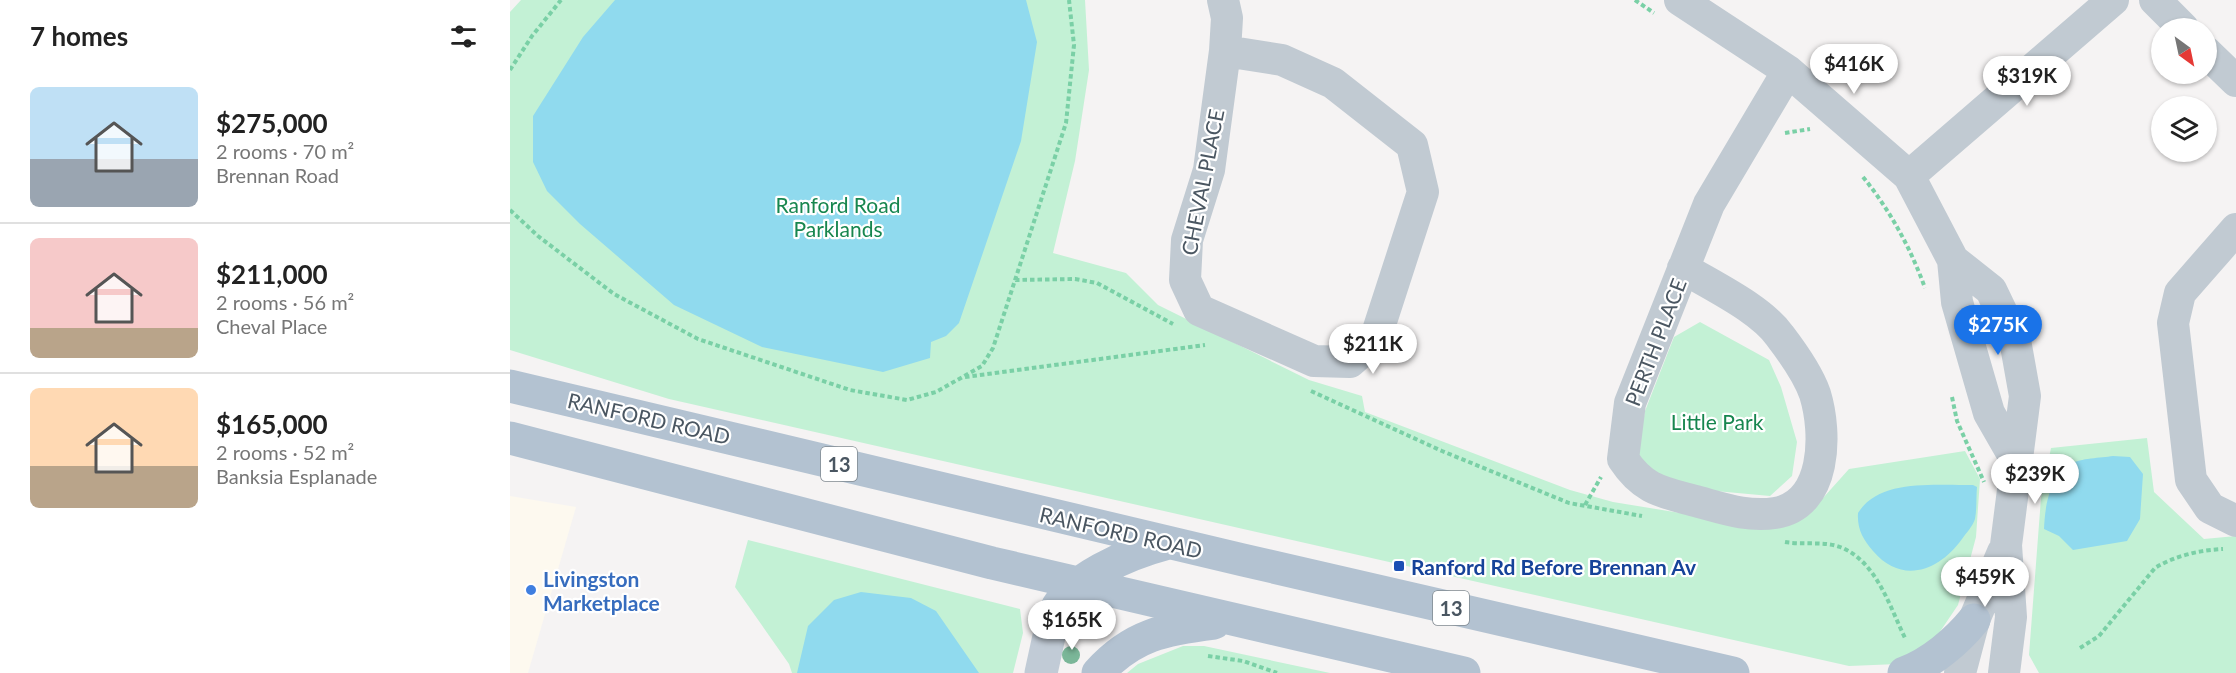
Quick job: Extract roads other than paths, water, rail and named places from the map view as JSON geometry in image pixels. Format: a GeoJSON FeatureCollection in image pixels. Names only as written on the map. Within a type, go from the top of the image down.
{"type":"FeatureCollection","features":[{"type":"Feature","properties":{"kind":"main road","name":"RANFORD ROAD"},"geometry":{"type":"LineString","coordinates":[[510,386],[1169,543],[1733,673]]}},
{"type":"Feature","properties":{"kind":"main road"},"geometry":{"type":"LineString","coordinates":[[510,438],[1081,584],[1464,673]]}},
{"type":"Feature","properties":{"kind":"main road"},"geometry":{"type":"LineString","coordinates":[[1012,567],[1034,580],[1049,597],[1060,616],[1081,584],[1102,568],[1134,552],[1169,543]]}},
{"type":"Feature","properties":{"kind":"main road"},"geometry":{"type":"LineString","coordinates":[[1904,673],[1920,667],[1964,632],[1974,620]]}},
{"type":"Feature","properties":{"kind":"main road"},"geometry":{"type":"LineString","coordinates":[[1098,673],[1124,647],[1169,628],[1239,621]]}},
{"type":"Feature","properties":{"kind":"street","name":"CHEVAL PLACE"},"geometry":{"type":"LineString","coordinates":[[1223,0],[1227,18],[1225,51],[1209,170],[1187,240],[1185,280],[1199,310],[1314,361],[1350,362],[1375,340],[1423,192],[1412,145],[1333,84],[1282,60],[1225,51]]}},
{"type":"Feature","properties":{"kind":"street"},"geometry":{"type":"LineString","coordinates":[[1909,176],[2113,0]]}},
{"type":"Feature","properties":{"kind":"street"},"geometry":{"type":"LineString","coordinates":[[2156,0],[2174,18]]}},
{"type":"Feature","properties":{"kind":"street"},"geometry":{"type":"LineString","coordinates":[[1672,10],[1788,71],[1909,176],[1953,260],[1957,302],[1989,413],[2016,460]]}},
{"type":"Feature","properties":{"kind":"street"},"geometry":{"type":"LineString","coordinates":[[2217,63],[2236,81]]}},
{"type":"Feature","properties":{"kind":"street","name":"PERTH PLACE"},"geometry":{"type":"LineString","coordinates":[[1683,268],[1758,315],[1779,333],[1814,393],[1822,427],[1820,466],[1812,487],[1798,504],[1777,513],[1747,515],[1660,491],[1635,477],[1623,459],[1630,403],[1683,268],[1709,204],[1788,71]]}},
{"type":"Feature","properties":{"kind":"street"},"geometry":{"type":"LineString","coordinates":[[2236,229],[2180,293],[2174,322],[2191,480],[2210,508],[2236,521]]}},
{"type":"Feature","properties":{"kind":"street"},"geometry":{"type":"LineString","coordinates":[[1953,260],[1991,290],[2015,340],[2025,396],[2006,545],[2011,617],[2004,673]]}},
{"type":"Feature","properties":{"kind":"street"},"geometry":{"type":"LineString","coordinates":[[1960,673],[1974,620],[2006,545]]}},
{"type":"Feature","properties":{"kind":"street"},"geometry":{"type":"LineString","coordinates":[[1041,673],[1060,616]]}},
{"type":"Feature","properties":{"kind":"water"},"geometry":{"type":"Polygon","coordinates":[[[615,0],[1026,0],[1037,42],[1021,141],[959,323],[946,336],[931,342],[930,358],[883,372],[762,347],[674,305],[580,224],[547,191],[533,162],[533,116],[583,37],[615,0]]]}},
{"type":"Feature","properties":{"kind":"water"},"geometry":{"type":"Polygon","coordinates":[[[2113,456],[2130,457],[2143,474],[2140,519],[2127,541],[2073,550],[2059,536],[2044,529],[2047,502],[2053,485],[2064,470],[2075,462],[2113,456]]]}},
{"type":"Feature","properties":{"kind":"water"},"geometry":{"type":"Polygon","coordinates":[[[1973,485],[1977,487],[1976,515],[1973,524],[1953,550],[1931,566],[1908,571],[1896,568],[1884,562],[1861,534],[1858,513],[1880,494],[1910,486],[1973,485]]]}},
{"type":"Feature","properties":{"kind":"water"},"geometry":{"type":"Polygon","coordinates":[[[861,592],[911,598],[936,611],[979,673],[797,673],[808,626],[834,600],[861,592]]]}},
{"type":"Feature","properties":{"kind":"place","name":"Ranford Rd Before Brennan Av"},"geometry":{"type":"Point","coordinates":[1399,566]}},
{"type":"Feature","properties":{"kind":"place","name":"Livingston Marketplace"},"geometry":{"type":"Point","coordinates":[531,590]}},
{"type":"Feature","properties":{"kind":"park label","name":"Ranford Road Parklands"},"geometry":{"type":"Point","coordinates":[838,216]}},
{"type":"Feature","properties":{"kind":"park label","name":"Little Park"},"geometry":{"type":"Point","coordinates":[1717,421]}}]}
